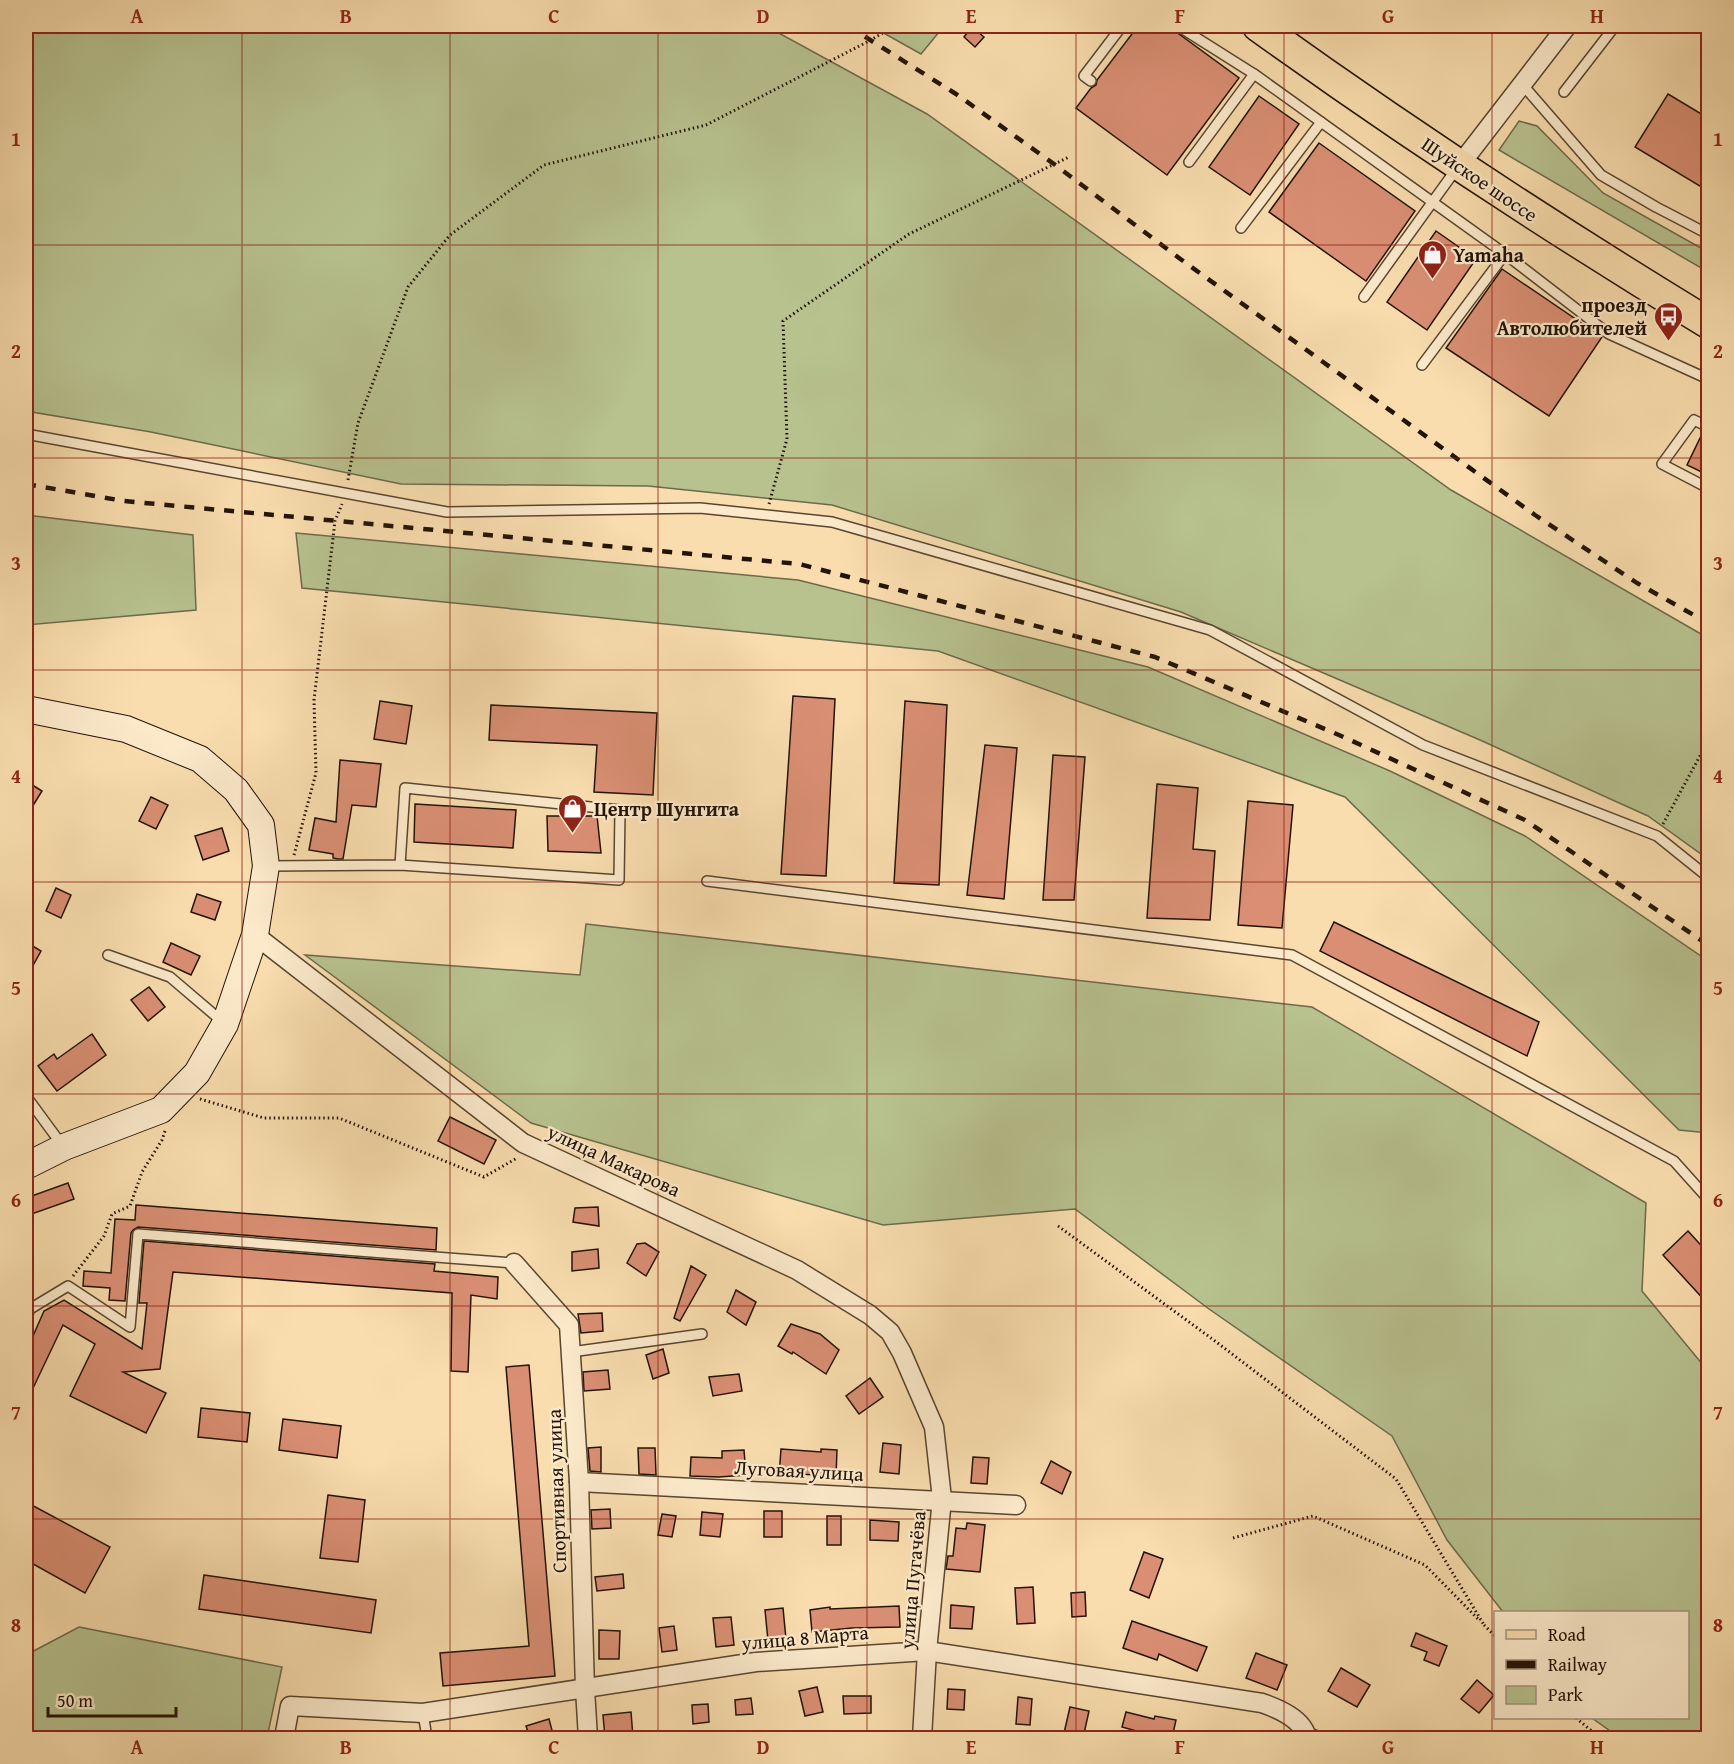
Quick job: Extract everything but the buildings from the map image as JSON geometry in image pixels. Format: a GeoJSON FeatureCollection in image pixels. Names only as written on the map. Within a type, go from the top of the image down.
{"type":"FeatureCollection","features":[{"type":"Feature","properties":{"kind":"main road","name":"Шуйское шоссе"},"geometry":{"type":"LineString","coordinates":[[1258,26],[1459,166],[1600,258],[1708,323]]}},
{"type":"Feature","properties":{"kind":"main road"},"geometry":{"type":"LineString","coordinates":[[26,710],[126,729],[200,759],[236,790],[261,825],[266,866],[255,935],[225,1024],[197,1073],[161,1110],[64,1147],[26,1166]]}},
{"type":"Feature","properties":{"kind":"street"},"geometry":{"type":"LineString","coordinates":[[1459,166],[1564,27]]}},
{"type":"Feature","properties":{"kind":"street","name":"улица Макарова"},"geometry":{"type":"LineString","coordinates":[[255,935],[523,1143],[797,1270],[870,1315],[890,1332],[934,1427]]}},
{"type":"Feature","properties":{"kind":"street","name":"Спортивная улица"},"geometry":{"type":"LineString","coordinates":[[514,1263],[569,1325],[579,1482],[588,1738]]}},
{"type":"Feature","properties":{"kind":"street","name":"улица Пугачёва"},"geometry":{"type":"LineString","coordinates":[[922,1738],[927,1651],[942,1499],[934,1427]]}},
{"type":"Feature","properties":{"kind":"street","name":"Луговая улица"},"geometry":{"type":"LineString","coordinates":[[579,1482],[942,1499],[1016,1505]]}},
{"type":"Feature","properties":{"kind":"street","name":"улица 8 Марта"},"geometry":{"type":"LineString","coordinates":[[284,1738],[290,1706],[423,1713],[756,1662],[927,1651],[1262,1703],[1283,1711],[1306,1735]]}},
{"type":"Feature","properties":{"kind":"lane"},"geometry":{"type":"LineString","coordinates":[[1091,81],[1084,76],[1122,26]]}},
{"type":"Feature","properties":{"kind":"lane"},"geometry":{"type":"LineString","coordinates":[[1178,26],[1254,74],[1505,254],[1609,334],[1708,379]]}},
{"type":"Feature","properties":{"kind":"lane"},"geometry":{"type":"LineString","coordinates":[[1564,92],[1615,26]]}},
{"type":"Feature","properties":{"kind":"lane"},"geometry":{"type":"LineString","coordinates":[[1189,162],[1254,74]]}},
{"type":"Feature","properties":{"kind":"lane"},"geometry":{"type":"LineString","coordinates":[[1522,84],[1601,175],[1708,234]]}},
{"type":"Feature","properties":{"kind":"lane"},"geometry":{"type":"LineString","coordinates":[[1241,228],[1321,122]]}},
{"type":"Feature","properties":{"kind":"lane"},"geometry":{"type":"LineString","coordinates":[[1364,297],[1459,166]]}},
{"type":"Feature","properties":{"kind":"lane"},"geometry":{"type":"LineString","coordinates":[[1422,365],[1505,254]]}},
{"type":"Feature","properties":{"kind":"lane"},"geometry":{"type":"LineString","coordinates":[[1708,427],[1694,420],[1662,464],[1708,488]]}},
{"type":"Feature","properties":{"kind":"lane"},"geometry":{"type":"LineString","coordinates":[[26,434],[447,512],[700,508],[832,522],[1210,630],[1423,746],[1656,836],[1708,877]]}},
{"type":"Feature","properties":{"kind":"lane"},"geometry":{"type":"LineString","coordinates":[[266,866],[400,865],[619,880],[620,810],[405,788],[400,865]]}},
{"type":"Feature","properties":{"kind":"lane"},"geometry":{"type":"LineString","coordinates":[[707,881],[1292,955],[1674,1161],[1708,1199]]}},
{"type":"Feature","properties":{"kind":"lane"},"geometry":{"type":"LineString","coordinates":[[108,955],[170,977],[225,1024]]}},
{"type":"Feature","properties":{"kind":"lane"},"geometry":{"type":"LineString","coordinates":[[26,1096],[64,1147]]}},
{"type":"Feature","properties":{"kind":"lane"},"geometry":{"type":"LineString","coordinates":[[26,1319],[30,1309],[68,1286],[130,1327],[138,1233],[514,1263]]}},
{"type":"Feature","properties":{"kind":"lane"},"geometry":{"type":"LineString","coordinates":[[571,1352],[702,1334]]}},
{"type":"Feature","properties":{"kind":"lane"},"geometry":{"type":"LineString","coordinates":[[423,1713],[427,1738]]}},
{"type":"Feature","properties":{"kind":"lane"},"geometry":{"type":"LineString","coordinates":[[1306,1735],[1323,1738]]}},
{"type":"Feature","properties":{"kind":"path"},"geometry":{"type":"LineString","coordinates":[[291,865],[316,773],[315,689],[335,521],[346,493],[358,423],[408,287],[450,235],[544,165],[706,125],[894,26]]}},
{"type":"Feature","properties":{"kind":"path"},"geometry":{"type":"LineString","coordinates":[[766,515],[786,439],[783,321],[909,234],[1069,157]]}},
{"type":"Feature","properties":{"kind":"path"},"geometry":{"type":"LineString","coordinates":[[1656,836],[1708,742]]}},
{"type":"Feature","properties":{"kind":"path"},"geometry":{"type":"LineString","coordinates":[[68,1286],[77,1270],[104,1236],[112,1214],[130,1206],[142,1172],[162,1140],[178,1093],[264,1118],[339,1118],[484,1177],[535,1149]]}},
{"type":"Feature","properties":{"kind":"path"},"geometry":{"type":"LineString","coordinates":[[1058,1226],[1215,1341],[1396,1479],[1484,1625]]}},
{"type":"Feature","properties":{"kind":"path"},"geometry":{"type":"LineString","coordinates":[[1233,1538],[1313,1516],[1425,1565],[1494,1634]]}},
{"type":"Feature","properties":{"kind":"path"},"geometry":{"type":"LineString","coordinates":[[1577,1719],[1600,1738]]}},
{"type":"Feature","properties":{"kind":"green space"},"geometry":{"type":"Polygon","coordinates":[[[26,26],[766,26],[927,114],[1451,490],[1708,638],[1708,859],[1648,816],[1480,740],[1181,612],[832,505],[648,486],[401,484],[151,432],[26,411],[26,26]]]}},
{"type":"Feature","properties":{"kind":"green space"},"geometry":{"type":"Polygon","coordinates":[[[871,26],[944,26],[921,54],[871,26]]]}},
{"type":"Feature","properties":{"kind":"green space"},"geometry":{"type":"Polygon","coordinates":[[[1519,121],[1537,126],[1603,193],[1708,252],[1708,272],[1499,150],[1519,121]]]}},
{"type":"Feature","properties":{"kind":"green space"},"geometry":{"type":"Polygon","coordinates":[[[26,515],[193,535],[196,610],[26,625],[26,515]]]}},
{"type":"Feature","properties":{"kind":"green space"},"geometry":{"type":"Polygon","coordinates":[[[296,533],[798,580],[1148,667],[1390,771],[1525,836],[1708,961],[1708,1133],[1679,1130],[1345,797],[938,651],[302,588],[296,533]]]}},
{"type":"Feature","properties":{"kind":"green space"},"geometry":{"type":"Polygon","coordinates":[[[586,924],[1312,1007],[1646,1203],[1642,1291],[1708,1371],[1708,1738],[1620,1738],[1593,1719],[1689,1719],[1689,1611],[1502,1611],[1447,1540],[1392,1436],[1209,1309],[1075,1209],[883,1225],[531,1123],[305,955],[580,975],[586,924]]]}},
{"type":"Feature","properties":{"kind":"green space"},"geometry":{"type":"Polygon","coordinates":[[[79,1627],[282,1667],[267,1738],[26,1738],[26,1655],[79,1627]]]}},
{"type":"Feature","properties":{"kind":"railway"},"geometry":{"type":"LineString","coordinates":[[848,26],[956,94],[1535,515],[1637,583],[1708,623]]}},
{"type":"Feature","properties":{"kind":"railway"},"geometry":{"type":"LineString","coordinates":[[26,484],[124,501],[799,564],[1155,657],[1339,735],[1525,820],[1708,945]]}},
{"type":"Feature","properties":{"kind":"place","name":"Yamaha"},"geometry":{"type":"Point","coordinates":[1432,280]}},
{"type":"Feature","properties":{"kind":"place","name":"проезд Автолюбителей"},"geometry":{"type":"Point","coordinates":[1668,342]}},
{"type":"Feature","properties":{"kind":"place","name":"Центр Шунгита"},"geometry":{"type":"Point","coordinates":[573,834]}}]}
